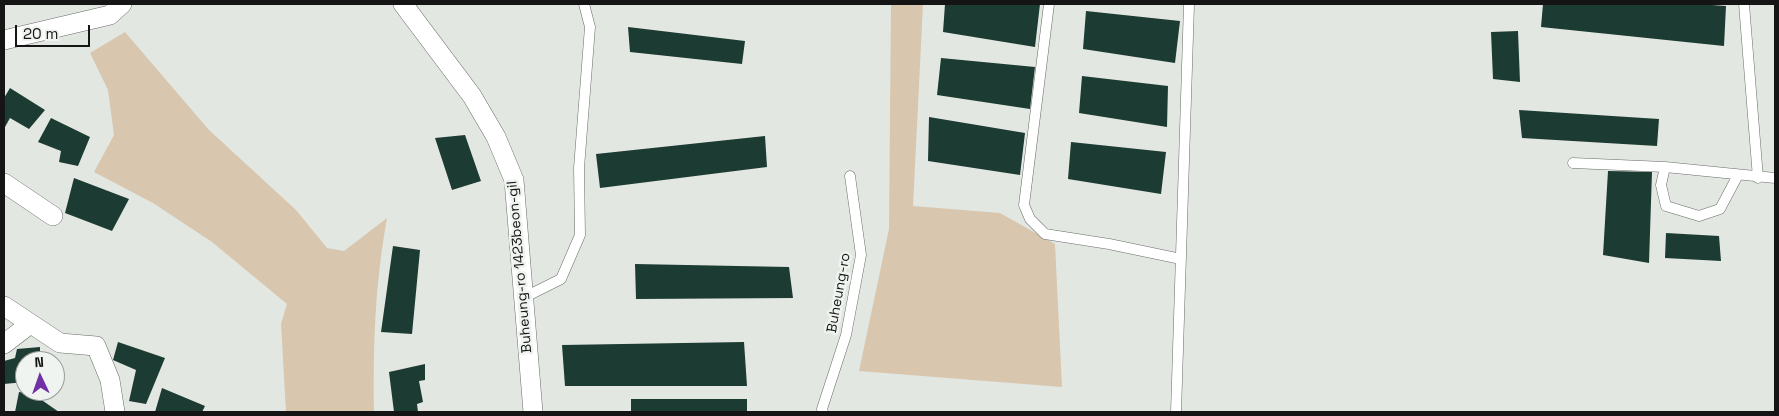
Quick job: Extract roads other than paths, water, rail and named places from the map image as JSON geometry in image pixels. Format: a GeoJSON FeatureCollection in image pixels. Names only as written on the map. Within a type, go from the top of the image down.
{"type":"FeatureCollection","features":[{"type":"Feature","properties":{"kind":"street"},"geometry":{"type":"LineString","coordinates":[[4,40],[110,15],[122,4]]}},
{"type":"Feature","properties":{"kind":"street","name":"Buheung-ro 1423beon-gil"},"geometry":{"type":"LineString","coordinates":[[403,4],[472,96],[496,136],[514,180],[533,412]]}},
{"type":"Feature","properties":{"kind":"street"},"geometry":{"type":"LineString","coordinates":[[4,183],[53,216]]}},
{"type":"Feature","properties":{"kind":"street"},"geometry":{"type":"LineString","coordinates":[[4,306],[60,343],[96,346],[110,380],[115,412]]}},
{"type":"Feature","properties":{"kind":"street"},"geometry":{"type":"LineString","coordinates":[[4,344],[30,324]]}},
{"type":"Feature","properties":{"kind":"lane"},"geometry":{"type":"LineString","coordinates":[[523,298],[560,280],[580,235],[579,168],[590,27],[584,4]]}},
{"type":"Feature","properties":{"kind":"lane"},"geometry":{"type":"LineString","coordinates":[[1049,4],[1024,205],[1030,219],[1045,234],[1181,258]]}},
{"type":"Feature","properties":{"kind":"lane"},"geometry":{"type":"LineString","coordinates":[[1176,412],[1189,4]]}},
{"type":"Feature","properties":{"kind":"lane"},"geometry":{"type":"LineString","coordinates":[[1744,4],[1758,178]]}},
{"type":"Feature","properties":{"kind":"lane"},"geometry":{"type":"LineString","coordinates":[[1573,163],[1665,167],[1758,178],[1775,178]]}},
{"type":"Feature","properties":{"kind":"lane"},"geometry":{"type":"LineString","coordinates":[[1665,167],[1661,185],[1666,206],[1700,216],[1720,209],[1738,176]]}},
{"type":"Feature","properties":{"kind":"lane","name":"Buheung-ro"},"geometry":{"type":"LineString","coordinates":[[823,412],[822,409],[846,335],[862,254],[850,176]]}}]}
